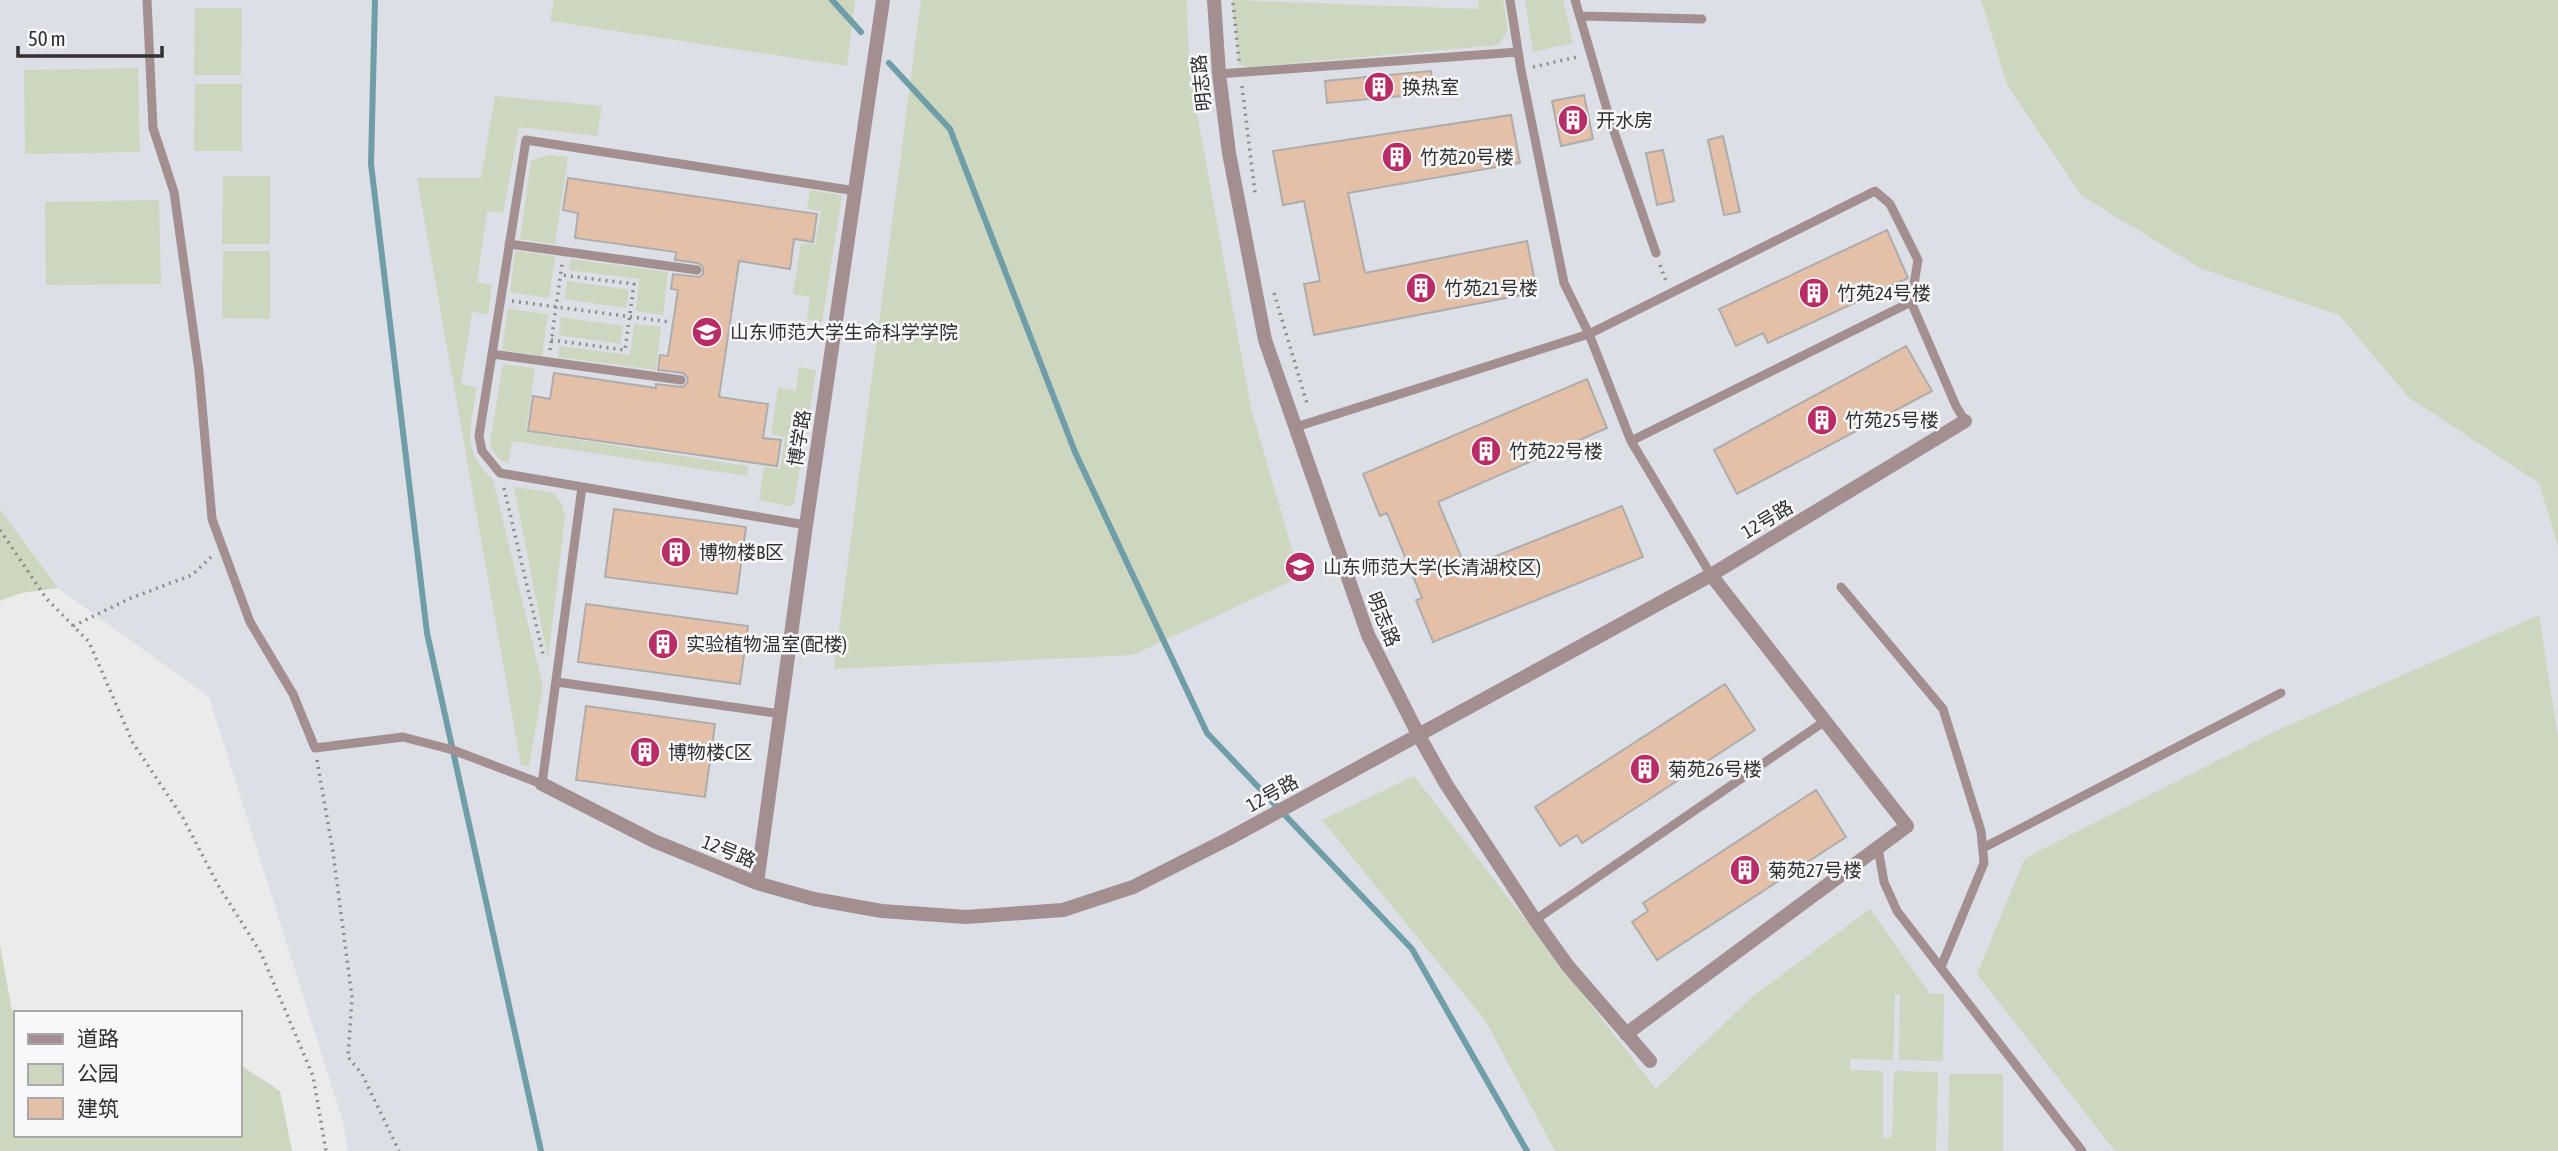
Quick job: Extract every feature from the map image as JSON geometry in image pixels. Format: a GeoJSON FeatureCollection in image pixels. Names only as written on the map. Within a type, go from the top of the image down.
{"type":"FeatureCollection","features":[{"type":"Feature","properties":{"kind":"street","name":"博学路"},"geometry":{"type":"LineString","coordinates":[[757,883],[883,0]]}},
{"type":"Feature","properties":{"kind":"street","name":"明志路"},"geometry":{"type":"LineString","coordinates":[[1214,0],[1219,74],[1229,153],[1265,340],[1368,635],[1446,784],[1535,920],[1568,966],[1650,1061]]}},
{"type":"Feature","properties":{"kind":"street","name":"12号路"},"geometry":{"type":"LineString","coordinates":[[542,784],[654,841],[757,883],[814,899],[882,911],[966,917],[1063,910],[1133,887],[1301,799],[1711,575],[1965,421]]}},
{"type":"Feature","properties":{"kind":"street"},"geometry":{"type":"LineString","coordinates":[[1626,1034],[1907,826],[1711,575]]}},
{"type":"Feature","properties":{"kind":"lane"},"geometry":{"type":"LineString","coordinates":[[147,0],[153,128],[174,192],[199,372],[212,519],[250,622],[293,694],[315,748],[403,737],[453,750],[542,784],[582,487]]}},
{"type":"Feature","properties":{"kind":"lane"},"geometry":{"type":"LineString","coordinates":[[1510,0],[1521,70],[1563,282],[1589,334],[1631,441],[1711,575]]}},
{"type":"Feature","properties":{"kind":"lane"},"geometry":{"type":"LineString","coordinates":[[1575,0],[1611,123],[1656,253]]}},
{"type":"Feature","properties":{"kind":"lane"},"geometry":{"type":"LineString","coordinates":[[1580,16],[1702,19]]}},
{"type":"Feature","properties":{"kind":"lane"},"geometry":{"type":"LineString","coordinates":[[1219,74],[1518,52]]}},
{"type":"Feature","properties":{"kind":"lane"},"geometry":{"type":"LineString","coordinates":[[806,525],[500,473],[482,451],[479,436],[526,139],[856,191]]}},
{"type":"Feature","properties":{"kind":"lane"},"geometry":{"type":"LineString","coordinates":[[1296,428],[1589,334],[1875,191],[1890,204],[1919,260],[1910,302],[1965,421]]}},
{"type":"Feature","properties":{"kind":"lane"},"geometry":{"type":"LineString","coordinates":[[509,244],[697,270]]}},
{"type":"Feature","properties":{"kind":"lane"},"geometry":{"type":"LineString","coordinates":[[1631,441],[1910,302]]}},
{"type":"Feature","properties":{"kind":"lane"},"geometry":{"type":"LineString","coordinates":[[492,354],[681,380]]}},
{"type":"Feature","properties":{"kind":"lane"},"geometry":{"type":"LineString","coordinates":[[1841,587],[1943,709],[1981,831],[1984,863],[1941,967]]}},
{"type":"Feature","properties":{"kind":"lane"},"geometry":{"type":"LineString","coordinates":[[556,682],[780,714]]}},
{"type":"Feature","properties":{"kind":"lane"},"geometry":{"type":"LineString","coordinates":[[1983,848],[2281,693]]}},
{"type":"Feature","properties":{"kind":"lane"},"geometry":{"type":"LineString","coordinates":[[1535,920],[1825,721]]}},
{"type":"Feature","properties":{"kind":"lane"},"geometry":{"type":"LineString","coordinates":[[1878,848],[1884,882],[1897,911],[2082,1151]]}},
{"type":"Feature","properties":{"kind":"path"},"geometry":{"type":"LineString","coordinates":[[1232,0],[1257,204]]}},
{"type":"Feature","properties":{"kind":"path"},"geometry":{"type":"LineString","coordinates":[[1521,70],[1591,54]]}},
{"type":"Feature","properties":{"kind":"path"},"geometry":{"type":"LineString","coordinates":[[549,362],[564,252]]}},
{"type":"Feature","properties":{"kind":"path"},"geometry":{"type":"LineString","coordinates":[[1656,253],[1670,293]]}},
{"type":"Feature","properties":{"kind":"path"},"geometry":{"type":"LineString","coordinates":[[551,340],[625,350],[634,284],[561,275]]}},
{"type":"Feature","properties":{"kind":"path"},"geometry":{"type":"LineString","coordinates":[[1271,282],[1312,422]]}},
{"type":"Feature","properties":{"kind":"path"},"geometry":{"type":"LineString","coordinates":[[500,299],[670,321]]}},
{"type":"Feature","properties":{"kind":"path"},"geometry":{"type":"LineString","coordinates":[[500,473],[544,662]]}},
{"type":"Feature","properties":{"kind":"path"},"geometry":{"type":"LineString","coordinates":[[0,530],[46,597],[89,642],[132,743],[183,818],[218,886],[261,953],[313,1076],[326,1151]]}},
{"type":"Feature","properties":{"kind":"path"},"geometry":{"type":"LineString","coordinates":[[73,626],[131,598],[192,575],[222,546]]}},
{"type":"Feature","properties":{"kind":"path"},"geometry":{"type":"LineString","coordinates":[[315,748],[333,852],[352,998],[348,1057],[362,1074],[399,1151]]}},
{"type":"Feature","properties":{"kind":"shaded area","name":"山东师范大学(长清湖校区)"},"geometry":{"type":"Polygon","coordinates":[[[0,0],[1981,0],[2007,85],[2202,269],[2339,315],[2409,398],[2539,483],[2558,547],[2558,1151],[348,1151],[343,1122],[209,697],[58,588],[0,509],[0,0]]]}},
{"type":"Feature","properties":{"kind":"green space"},"geometry":{"type":"Polygon","coordinates":[[[554,0],[855,0],[847,66],[550,21],[554,0]]]}},
{"type":"Feature","properties":{"kind":"green space"},"geometry":{"type":"Polygon","coordinates":[[[921,0],[1187,0],[1189,70],[1251,408],[1300,577],[1133,655],[834,669],[921,0]]]}},
{"type":"Feature","properties":{"kind":"green space"},"geometry":{"type":"Polygon","coordinates":[[[1232,0],[1478,9],[1479,0],[1503,0],[1508,29],[1499,45],[1249,67],[1239,65],[1232,0]]]}},
{"type":"Feature","properties":{"kind":"green space"},"geometry":{"type":"Polygon","coordinates":[[[1525,0],[1563,0],[1573,43],[1533,52],[1525,0]]]}},
{"type":"Feature","properties":{"kind":"green space"},"geometry":{"type":"Polygon","coordinates":[[[1981,0],[2558,0],[2558,547],[2539,483],[2409,398],[2339,315],[2202,269],[2082,196],[2007,85],[1981,0]]]}},
{"type":"Feature","properties":{"kind":"green space"},"geometry":{"type":"Polygon","coordinates":[[[195,8],[242,8],[241,75],[194,75],[195,8]]]}},
{"type":"Feature","properties":{"kind":"green space"},"geometry":{"type":"Polygon","coordinates":[[[138,68],[140,152],[25,154],[24,70],[138,68]]]}},
{"type":"Feature","properties":{"kind":"green space"},"geometry":{"type":"Polygon","coordinates":[[[195,84],[242,84],[242,151],[194,151],[195,84]]]}},
{"type":"Feature","properties":{"kind":"green space"},"geometry":{"type":"Polygon","coordinates":[[[495,96],[602,106],[597,136],[519,127],[503,213],[487,211],[477,282],[492,285],[488,314],[472,312],[461,384],[477,387],[470,437],[472,447],[476,458],[493,480],[543,686],[529,767],[521,765],[417,178],[481,178],[495,96]]]}},
{"type":"Feature","properties":{"kind":"green space"},"geometry":{"type":"Polygon","coordinates":[[[548,155],[568,157],[555,244],[520,239],[531,161],[548,155]]]}},
{"type":"Feature","properties":{"kind":"green space"},"geometry":{"type":"Polygon","coordinates":[[[223,176],[270,176],[270,244],[222,244],[223,176]]]}},
{"type":"Feature","properties":{"kind":"green space"},"geometry":{"type":"Polygon","coordinates":[[[810,190],[842,195],[822,322],[807,320],[810,297],[793,294],[801,243],[815,245],[821,211],[807,209],[810,190]]]}},
{"type":"Feature","properties":{"kind":"green space"},"geometry":{"type":"Polygon","coordinates":[[[159,200],[161,284],[46,285],[45,202],[159,200]]]}},
{"type":"Feature","properties":{"kind":"green space"},"geometry":{"type":"Polygon","coordinates":[[[223,251],[270,251],[270,319],[222,318],[223,251]]]}},
{"type":"Feature","properties":{"kind":"green space"},"geometry":{"type":"Polygon","coordinates":[[[515,251],[555,256],[549,298],[510,292],[515,251]]]}},
{"type":"Feature","properties":{"kind":"green space"},"geometry":{"type":"Polygon","coordinates":[[[570,259],[668,272],[663,315],[636,311],[639,279],[569,270],[570,259]]]}},
{"type":"Feature","properties":{"kind":"green space"},"geometry":{"type":"Polygon","coordinates":[[[567,281],[629,290],[626,308],[565,299],[567,281]]]}},
{"type":"Feature","properties":{"kind":"green space"},"geometry":{"type":"Polygon","coordinates":[[[508,309],[548,314],[542,356],[502,350],[508,309]]]}},
{"type":"Feature","properties":{"kind":"green space"},"geometry":{"type":"Polygon","coordinates":[[[561,317],[623,326],[620,344],[559,335],[561,317]]]}},
{"type":"Feature","properties":{"kind":"green space"},"geometry":{"type":"Polygon","coordinates":[[[634,324],[661,327],[656,370],[558,357],[559,346],[630,355],[634,324]]]}},
{"type":"Feature","properties":{"kind":"green space"},"geometry":{"type":"Polygon","coordinates":[[[503,364],[535,368],[526,432],[748,466],[747,476],[512,441],[508,464],[497,456],[490,443],[503,364]]]}},
{"type":"Feature","properties":{"kind":"green space"},"geometry":{"type":"Polygon","coordinates":[[[799,367],[816,370],[794,504],[789,506],[759,500],[764,467],[780,469],[785,437],[771,434],[778,388],[796,391],[799,367]]]}},
{"type":"Feature","properties":{"kind":"green space"},"geometry":{"type":"Polygon","coordinates":[[[514,487],[554,493],[563,506],[565,518],[548,659],[514,487]]]}},
{"type":"Feature","properties":{"kind":"green space"},"geometry":{"type":"Polygon","coordinates":[[[0,509],[58,588],[21,593],[0,601],[0,509]]]}},
{"type":"Feature","properties":{"kind":"green space"},"geometry":{"type":"Polygon","coordinates":[[[2539,615],[2558,738],[2558,1151],[2115,1151],[1977,974],[2025,858],[2278,730],[2539,615]]]}},
{"type":"Feature","properties":{"kind":"green space"},"geometry":{"type":"Polygon","coordinates":[[[1414,776],[1656,1089],[1751,998],[1870,909],[1930,994],[1944,994],[1943,1061],[1899,1060],[1900,994],[1895,994],[1893,1060],[1850,1059],[1850,1070],[1883,1071],[1883,1138],[1892,1137],[1894,1071],[1938,1072],[1936,1151],[1555,1151],[1485,1020],[1322,820],[1414,776]]]}},
{"type":"Feature","properties":{"kind":"green space"},"geometry":{"type":"Polygon","coordinates":[[[0,945],[14,1012],[14,1137],[242,1137],[242,1066],[280,1091],[292,1151],[0,1151],[0,945]]]}},
{"type":"Feature","properties":{"kind":"green space"},"geometry":{"type":"Polygon","coordinates":[[[1949,1074],[2003,1074],[2003,1151],[1948,1151],[1949,1074]]]}},
{"type":"Feature","properties":{"kind":"building","name":"换热室"},"geometry":{"type":"Polygon","coordinates":[[[1431,71],[1434,93],[1327,103],[1325,81],[1431,71]]]}},
{"type":"Feature","properties":{"kind":"building","name":"开水房"},"geometry":{"type":"Polygon","coordinates":[[[1584,95],[1593,139],[1561,146],[1552,101],[1584,95]]]}},
{"type":"Feature","properties":{"kind":"building"},"geometry":{"type":"Polygon","coordinates":[[[1511,115],[1520,163],[1348,193],[1365,273],[1527,241],[1537,292],[1314,335],[1304,284],[1320,281],[1304,201],[1283,205],[1273,151],[1511,115]]]}},
{"type":"Feature","properties":{"kind":"building"},"geometry":{"type":"Polygon","coordinates":[[[1723,136],[1740,212],[1724,215],[1708,140],[1723,136]]]}},
{"type":"Feature","properties":{"kind":"building"},"geometry":{"type":"Polygon","coordinates":[[[1663,150],[1674,201],[1657,205],[1646,153],[1663,150]]]}},
{"type":"Feature","properties":{"kind":"building"},"geometry":{"type":"Polygon","coordinates":[[[568,178],[817,214],[813,242],[794,239],[790,269],[739,261],[719,397],[768,404],[763,438],[781,440],[777,466],[528,431],[533,396],[550,399],[554,373],[656,388],[656,384],[683,387],[688,382],[683,373],[658,370],[660,355],[668,356],[678,290],[671,289],[673,274],[699,277],[703,274],[703,267],[698,263],[675,260],[676,252],[575,238],[578,213],[563,210],[568,178]]]}},
{"type":"Feature","properties":{"kind":"building","name":"竹苑24号楼"},"geometry":{"type":"Polygon","coordinates":[[[1887,230],[1908,278],[1768,343],[1763,333],[1736,346],[1719,309],[1887,230]]]}},
{"type":"Feature","properties":{"kind":"building","name":"竹苑25号楼"},"geometry":{"type":"Polygon","coordinates":[[[1906,346],[1932,391],[1737,494],[1714,450],[1906,346]]]}},
{"type":"Feature","properties":{"kind":"building"},"geometry":{"type":"Polygon","coordinates":[[[1587,379],[1607,428],[1438,502],[1466,568],[1622,506],[1643,557],[1433,642],[1416,600],[1422,598],[1387,513],[1380,516],[1363,474],[1587,379]]]}},
{"type":"Feature","properties":{"kind":"building","name":"博物楼B区"},"geometry":{"type":"Polygon","coordinates":[[[614,509],[746,527],[737,594],[605,577],[614,509]]]}},
{"type":"Feature","properties":{"kind":"building","name":"实验植物温室(配楼)"},"geometry":{"type":"Polygon","coordinates":[[[586,604],[748,626],[740,684],[578,662],[586,604]]]}},
{"type":"Feature","properties":{"kind":"building","name":"菊苑26号楼"},"geometry":{"type":"Polygon","coordinates":[[[1725,684],[1755,730],[1582,843],[1577,835],[1560,846],[1535,807],[1725,684]]]}},
{"type":"Feature","properties":{"kind":"building","name":"博物楼C区"},"geometry":{"type":"Polygon","coordinates":[[[586,706],[715,724],[705,797],[576,780],[586,706]]]}},
{"type":"Feature","properties":{"kind":"building","name":"菊苑27号楼"},"geometry":{"type":"Polygon","coordinates":[[[1816,790],[1846,837],[1657,960],[1632,922],[1648,911],[1643,903],[1816,790]]]}},
{"type":"Feature","properties":{"kind":"waterway"},"geometry":{"type":"LineString","coordinates":[[375,0],[371,164],[427,633],[541,1151]]}},
{"type":"Feature","properties":{"kind":"waterway"},"geometry":{"type":"LineString","coordinates":[[832,0],[861,32]]}},
{"type":"Feature","properties":{"kind":"waterway"},"geometry":{"type":"LineString","coordinates":[[889,63],[950,129],[1075,452],[1207,733],[1412,949],[1527,1151]]}},
{"type":"Feature","properties":{"kind":"place","name":"换热室"},"geometry":{"type":"Point","coordinates":[1379,87]}},
{"type":"Feature","properties":{"kind":"place","name":"开水房"},"geometry":{"type":"Point","coordinates":[1573,120]}},
{"type":"Feature","properties":{"kind":"place","name":"竹苑20号楼"},"geometry":{"type":"Point","coordinates":[1397,157]}},
{"type":"Feature","properties":{"kind":"place","name":"竹苑21号楼"},"geometry":{"type":"Point","coordinates":[1421,288]}},
{"type":"Feature","properties":{"kind":"place","name":"竹苑24号楼"},"geometry":{"type":"Point","coordinates":[1814,293]}},
{"type":"Feature","properties":{"kind":"place","name":"山东师范大学生命科学学院"},"geometry":{"type":"Point","coordinates":[707,332]}},
{"type":"Feature","properties":{"kind":"place","name":"竹苑25号楼"},"geometry":{"type":"Point","coordinates":[1822,420]}},
{"type":"Feature","properties":{"kind":"place","name":"竹苑22号楼"},"geometry":{"type":"Point","coordinates":[1486,451]}},
{"type":"Feature","properties":{"kind":"place","name":"博物楼B区"},"geometry":{"type":"Point","coordinates":[676,552]}},
{"type":"Feature","properties":{"kind":"place","name":"山东师范大学(长清湖校区)"},"geometry":{"type":"Point","coordinates":[1300,567]}},
{"type":"Feature","properties":{"kind":"place","name":"实验植物温室(配楼)"},"geometry":{"type":"Point","coordinates":[663,644]}},
{"type":"Feature","properties":{"kind":"place","name":"博物楼C区"},"geometry":{"type":"Point","coordinates":[645,752]}},
{"type":"Feature","properties":{"kind":"place","name":"菊苑26号楼"},"geometry":{"type":"Point","coordinates":[1645,769]}},
{"type":"Feature","properties":{"kind":"place","name":"菊苑27号楼"},"geometry":{"type":"Point","coordinates":[1745,870]}}]}
